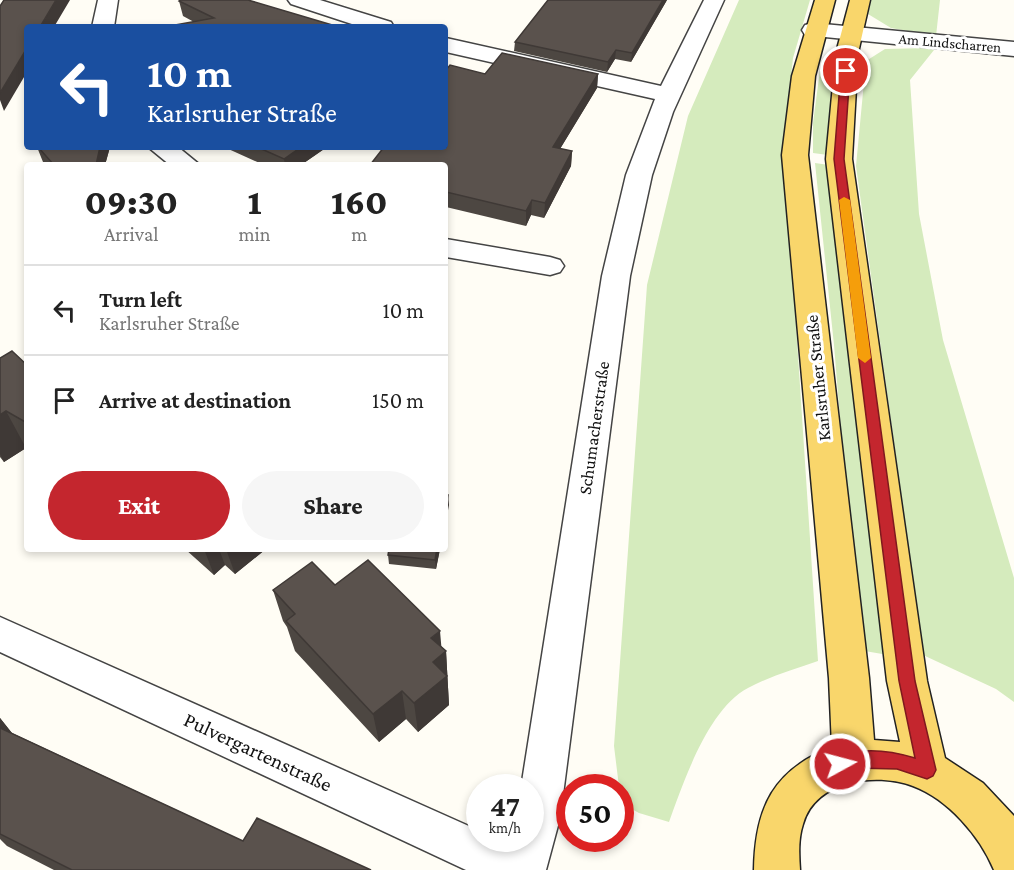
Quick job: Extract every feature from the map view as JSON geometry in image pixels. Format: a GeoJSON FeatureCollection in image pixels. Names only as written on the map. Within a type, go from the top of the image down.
{"type":"FeatureCollection","features":[{"type":"Feature","properties":{"kind":"main road","name":"Karlsruher Straße"},"geometry":{"type":"LineString","coordinates":[[825,0],[813,30],[796,125],[795,155],[849,678],[854,759]]}},
{"type":"Feature","properties":{"kind":"main road"},"geometry":{"type":"LineString","coordinates":[[860,0],[851,34],[839,159],[907,681],[927,770]]}},
{"type":"Feature","properties":{"kind":"main road"},"geometry":{"type":"LineString","coordinates":[[777,870],[777,845],[786,807],[802,785],[818,773],[854,759],[897,761],[927,770],[974,802],[1001,835],[1014,864]]}},
{"type":"Feature","properties":{"kind":"street"},"geometry":{"type":"LineString","coordinates":[[104,24],[108,0]]}},
{"type":"Feature","properties":{"kind":"street"},"geometry":{"type":"LineString","coordinates":[[298,0],[374,24]]}},
{"type":"Feature","properties":{"kind":"street","name":"Schumacherstraße"},"geometry":{"type":"LineString","coordinates":[[524,870],[538,818],[616,276],[639,175],[668,95],[714,0]]}},
{"type":"Feature","properties":{"kind":"street","name":"Am Lindscharren"},"geometry":{"type":"LineString","coordinates":[[813,30],[1014,49]]}},
{"type":"Feature","properties":{"kind":"street"},"geometry":{"type":"LineString","coordinates":[[448,45],[668,95]]}},
{"type":"Feature","properties":{"kind":"street"},"geometry":{"type":"LineString","coordinates":[[165,150],[183,162]]}},
{"type":"Feature","properties":{"kind":"street"},"geometry":{"type":"LineString","coordinates":[[448,248],[550,266]]}},
{"type":"Feature","properties":{"kind":"street","name":"Pulvergartenstraße"},"geometry":{"type":"LineString","coordinates":[[0,634],[516,870]]}},
{"type":"Feature","properties":{"kind":"green space"},"geometry":{"type":"Polygon","coordinates":[[[739,0],[810,0],[793,58],[784,141],[818,661],[748,688],[734,698],[721,712],[709,729],[690,767],[669,822],[634,810],[634,774],[617,774],[614,746],[647,285],[688,116],[739,0]]]}},
{"type":"Feature","properties":{"kind":"green space"},"geometry":{"type":"Polygon","coordinates":[[[871,0],[940,0],[936,36],[891,28],[868,14],[871,0]]]}},
{"type":"Feature","properties":{"kind":"green space"},"geometry":{"type":"Polygon","coordinates":[[[927,48],[934,50],[910,80],[919,214],[943,340],[1014,578],[1014,702],[996,689],[923,655],[856,166],[866,61],[885,49],[927,48]]]}},
{"type":"Feature","properties":{"kind":"green space"},"geometry":{"type":"Polygon","coordinates":[[[828,65],[832,67],[828,155],[813,153],[813,123],[820,70],[828,65]]]}},
{"type":"Feature","properties":{"kind":"green space"},"geometry":{"type":"Polygon","coordinates":[[[815,163],[829,165],[888,655],[859,650],[834,345],[815,163]]]}},
{"type":"Feature","properties":{"kind":"building"},"geometry":{"type":"Polygon","coordinates":[[[4,0],[56,0],[42,24],[24,24],[24,53],[0,93],[0,6],[4,0]]]}},
{"type":"Feature","properties":{"kind":"building"},"geometry":{"type":"Polygon","coordinates":[[[248,0],[329,24],[181,24],[214,18],[179,1],[248,0]]]}},
{"type":"Feature","properties":{"kind":"building"},"geometry":{"type":"Polygon","coordinates":[[[548,0],[663,0],[632,53],[616,50],[608,62],[515,42],[548,0]]]}},
{"type":"Feature","properties":{"kind":"building"},"geometry":{"type":"Polygon","coordinates":[[[502,53],[598,74],[553,147],[572,151],[545,203],[532,200],[526,211],[448,192],[448,162],[372,162],[382,150],[448,150],[448,68],[450,65],[485,74],[502,53]]]}},
{"type":"Feature","properties":{"kind":"building"},"geometry":{"type":"Polygon","coordinates":[[[41,150],[99,150],[97,162],[51,162],[41,150]]]}},
{"type":"Feature","properties":{"kind":"building"},"geometry":{"type":"Polygon","coordinates":[[[264,150],[297,150],[284,159],[264,150]]]}},
{"type":"Feature","properties":{"kind":"building"},"geometry":{"type":"Polygon","coordinates":[[[12,351],[24,362],[24,421],[6,411],[0,415],[0,358],[12,351]]]}},
{"type":"Feature","properties":{"kind":"building"},"geometry":{"type":"Polygon","coordinates":[[[388,552],[436,552],[435,560],[388,555],[388,552]]]}},
{"type":"Feature","properties":{"kind":"building"},"geometry":{"type":"Polygon","coordinates":[[[368,560],[440,631],[431,638],[446,651],[433,662],[447,676],[414,703],[402,691],[373,714],[286,621],[295,614],[273,590],[312,562],[335,585],[368,560]]]}},
{"type":"Feature","properties":{"kind":"building"},"geometry":{"type":"Polygon","coordinates":[[[0,728],[243,841],[257,818],[371,870],[72,870],[0,834],[0,728]]]}},
{"type":"Feature","properties":{"kind":"slow traffic"},"geometry":{"type":"LineString","coordinates":[[844,200],[865,358]]}},
{"type":"Feature","properties":{"kind":"route"},"geometry":{"type":"LineString","coordinates":[[840,764],[854,759],[897,761],[927,770],[907,681],[839,159],[846,71]]}}]}
